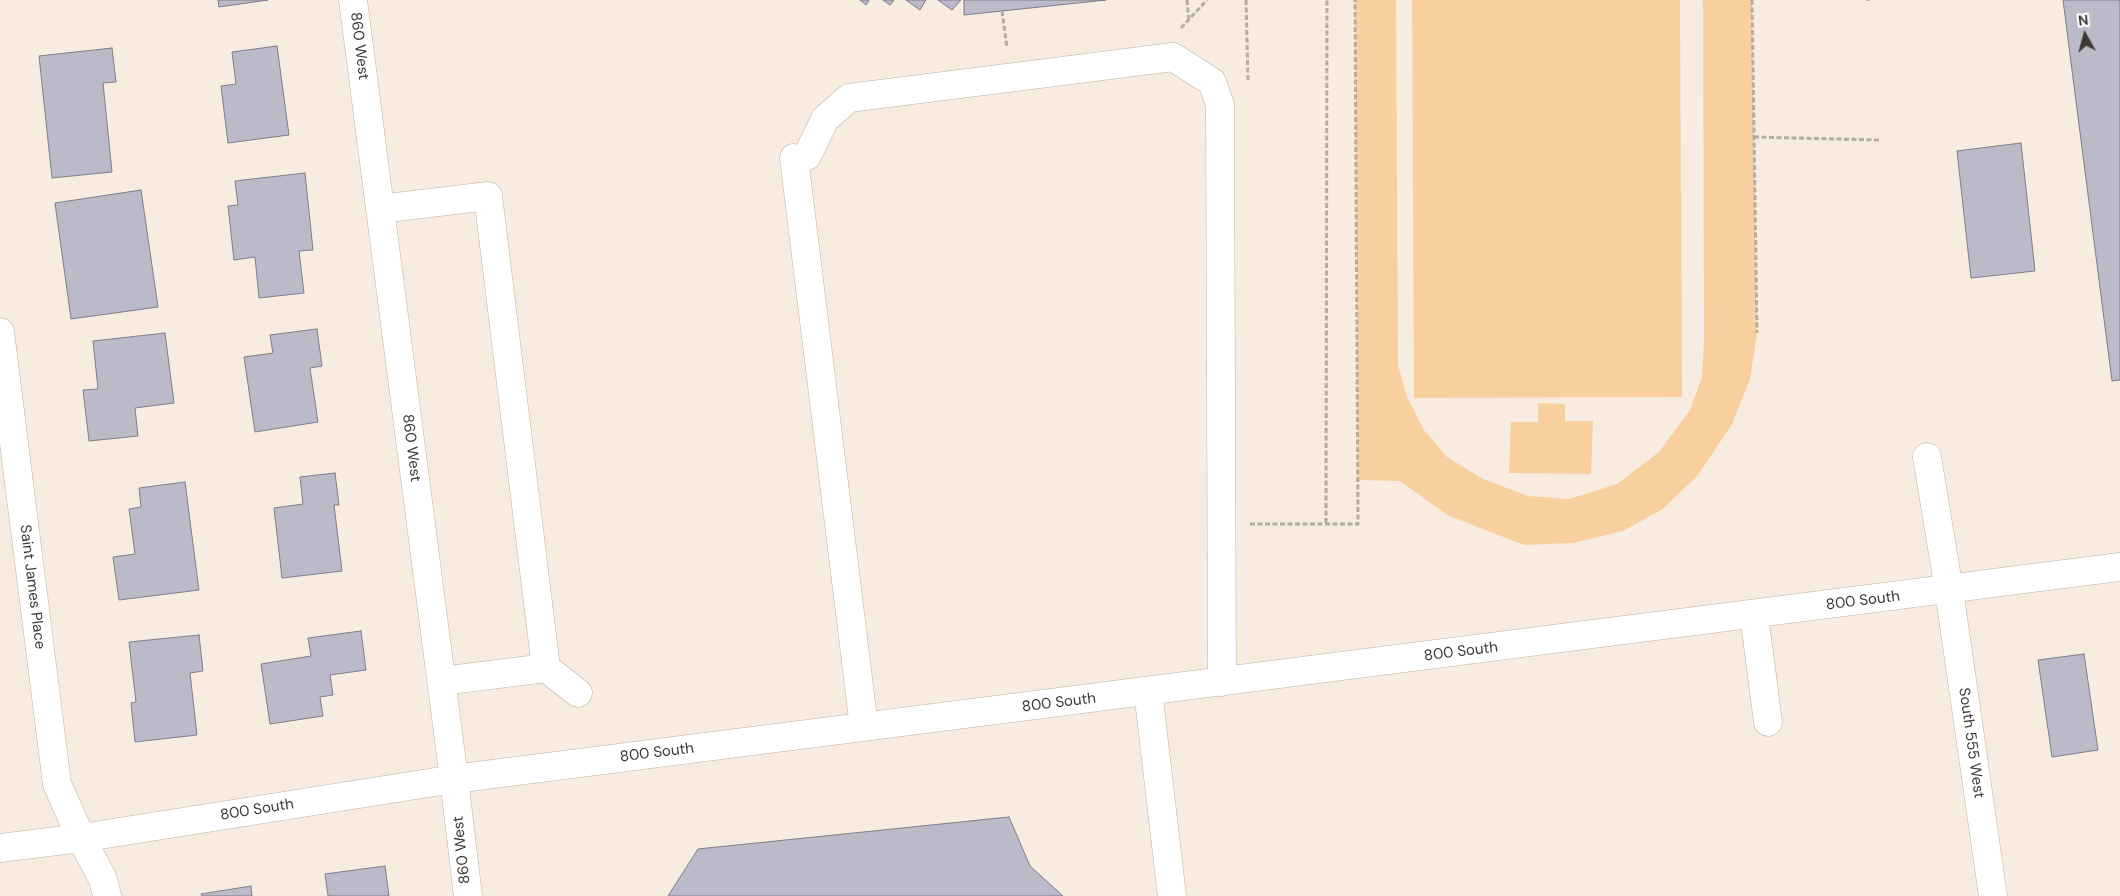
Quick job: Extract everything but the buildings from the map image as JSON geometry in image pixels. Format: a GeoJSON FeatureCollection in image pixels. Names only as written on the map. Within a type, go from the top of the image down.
{"type":"FeatureCollection","features":[{"type":"Feature","properties":{"kind":"street","name":"860 West"},"geometry":{"type":"LineString","coordinates":[[353,0],[442,681],[468,896]]}},
{"type":"Feature","properties":{"kind":"street"},"geometry":{"type":"LineString","coordinates":[[864,727],[801,157],[825,119],[849,98],[1173,57],[1212,82],[1220,105],[1222,682]]}},
{"type":"Feature","properties":{"kind":"street"},"geometry":{"type":"LineString","coordinates":[[380,209],[488,196],[546,668],[578,693]]}},
{"type":"Feature","properties":{"kind":"street","name":"Saint James Place"},"geometry":{"type":"LineString","coordinates":[[0,332],[57,784],[81,838],[103,879],[106,896]]}},
{"type":"Feature","properties":{"kind":"street","name":"South 555 West"},"geometry":{"type":"LineString","coordinates":[[1927,456],[1949,590],[1993,896]]}},
{"type":"Feature","properties":{"kind":"street","name":"800 South"},"geometry":{"type":"LineString","coordinates":[[0,848],[81,838],[454,779],[2120,567]]}},
{"type":"Feature","properties":{"kind":"street"},"geometry":{"type":"LineString","coordinates":[[1754,615],[1768,722]]}},
{"type":"Feature","properties":{"kind":"street"},"geometry":{"type":"LineString","coordinates":[[442,681],[546,668]]}},
{"type":"Feature","properties":{"kind":"street"},"geometry":{"type":"LineString","coordinates":[[1148,691],[1172,896]]}},
{"type":"Feature","properties":{"kind":"path"},"geometry":{"type":"LineString","coordinates":[[1187,0],[1189,22]]}},
{"type":"Feature","properties":{"kind":"path"},"geometry":{"type":"LineString","coordinates":[[1181,29],[1207,0]]}},
{"type":"Feature","properties":{"kind":"path"},"geometry":{"type":"LineString","coordinates":[[1246,0],[1248,82]]}},
{"type":"Feature","properties":{"kind":"path"},"geometry":{"type":"LineString","coordinates":[[1326,523],[1327,0]]}},
{"type":"Feature","properties":{"kind":"path"},"geometry":{"type":"LineString","coordinates":[[1247,524],[1358,524],[1356,0]]}},
{"type":"Feature","properties":{"kind":"path"},"geometry":{"type":"LineString","coordinates":[[1752,0],[1757,333]]}},
{"type":"Feature","properties":{"kind":"path"},"geometry":{"type":"LineString","coordinates":[[1002,11],[1007,49]]}},
{"type":"Feature","properties":{"kind":"path"},"geometry":{"type":"LineString","coordinates":[[1754,137],[1879,140]]}},
{"type":"Feature","properties":{"kind":"shaded area"},"geometry":{"type":"Polygon","coordinates":[[[1355,0],[1396,0],[1398,365],[1407,397],[1424,430],[1447,457],[1483,479],[1528,496],[1569,499],[1617,484],[1659,452],[1690,410],[1702,377],[1704,338],[1703,0],[1752,0],[1757,333],[1750,379],[1732,424],[1698,475],[1663,509],[1623,531],[1573,543],[1524,545],[1447,515],[1400,481],[1358,480],[1355,0]]]}},
{"type":"Feature","properties":{"kind":"shaded area"},"geometry":{"type":"Polygon","coordinates":[[[1412,0],[1680,0],[1682,397],[1414,398],[1412,0]]]}},
{"type":"Feature","properties":{"kind":"shaded area"},"geometry":{"type":"Polygon","coordinates":[[[1538,403],[1565,404],[1565,421],[1593,421],[1591,474],[1509,473],[1511,422],[1538,422],[1538,403]]]}}]}
